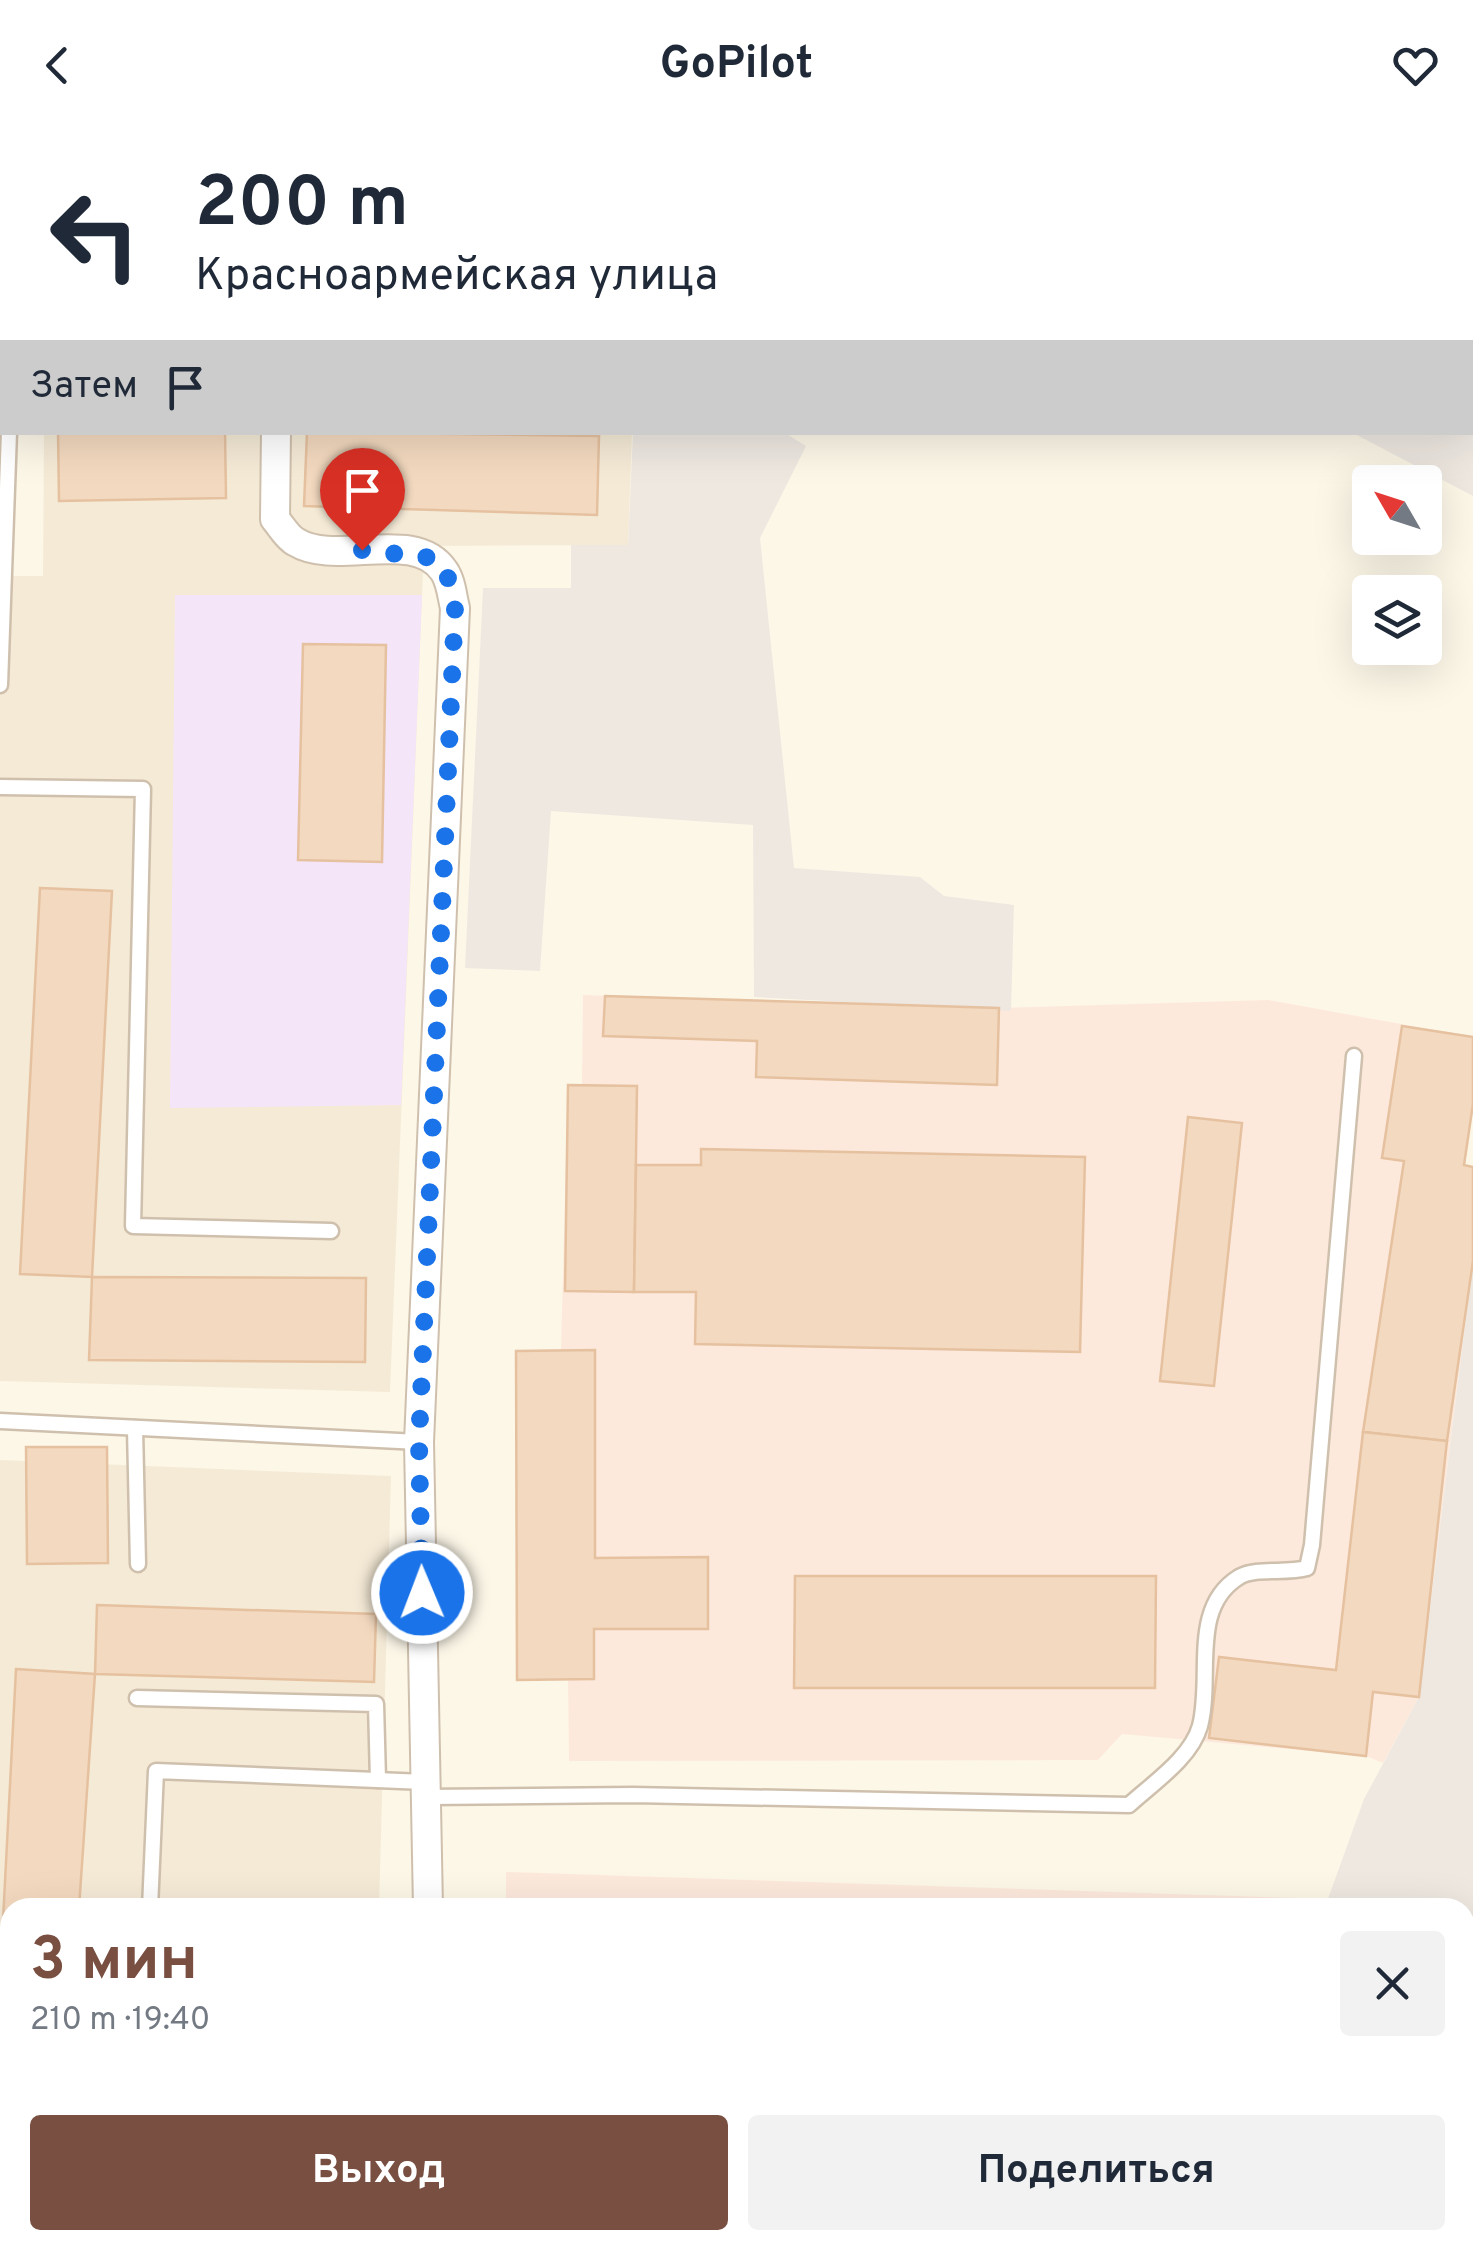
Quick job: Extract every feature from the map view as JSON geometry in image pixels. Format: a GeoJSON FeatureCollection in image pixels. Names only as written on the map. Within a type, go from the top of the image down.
{"type":"FeatureCollection","features":[{"type":"Feature","properties":{"kind":"street"},"geometry":{"type":"LineString","coordinates":[[276,435],[276,519],[296,542],[322,549],[401,552],[434,558],[447,574],[455,608],[419,1442],[428,1898]]}},
{"type":"Feature","properties":{"kind":"lane"},"geometry":{"type":"LineString","coordinates":[[0,686],[9,435]]}},
{"type":"Feature","properties":{"kind":"lane"},"geometry":{"type":"LineString","coordinates":[[0,787],[144,789],[133,1226],[331,1231]]}},
{"type":"Feature","properties":{"kind":"lane"},"geometry":{"type":"LineString","coordinates":[[150,1898],[156,1771],[378,1780],[426,1789],[1130,1805],[1190,1748],[1200,1725],[1210,1616],[1218,1592],[1244,1574],[1291,1573],[1306,1568],[1312,1546],[1354,1056]]}},
{"type":"Feature","properties":{"kind":"lane"},"geometry":{"type":"LineString","coordinates":[[0,1421],[419,1442]]}},
{"type":"Feature","properties":{"kind":"lane"},"geometry":{"type":"LineString","coordinates":[[135,1428],[138,1564]]}},
{"type":"Feature","properties":{"kind":"lane"},"geometry":{"type":"LineString","coordinates":[[137,1698],[376,1704],[378,1780]]}},
{"type":"Feature","properties":{"kind":"shaded area"},"geometry":{"type":"Polygon","coordinates":[[[44,435],[632,435],[628,545],[424,546],[390,1392],[0,1381],[0,576],[43,576],[44,435]]]}},
{"type":"Feature","properties":{"kind":"shaded area"},"geometry":{"type":"Polygon","coordinates":[[[633,435],[788,435],[806,446],[760,538],[794,868],[920,877],[944,896],[1014,905],[1011,1011],[754,997],[753,825],[551,811],[540,971],[465,968],[483,588],[571,588],[571,545],[628,545],[633,435]]]}},
{"type":"Feature","properties":{"kind":"shaded area"},"geometry":{"type":"Polygon","coordinates":[[[1357,435],[1473,435],[1473,496],[1442,480],[1442,465],[1414,465],[1357,435]]]}},
{"type":"Feature","properties":{"kind":"shaded area"},"geometry":{"type":"Polygon","coordinates":[[[175,595],[422,595],[401,1105],[170,1108],[175,595]]]}},
{"type":"Feature","properties":{"kind":"shaded area"},"geometry":{"type":"Polygon","coordinates":[[[583,995],[999,1008],[1268,1000],[1473,1037],[1473,1104],[1464,1165],[1473,1167],[1473,1261],[1419,1697],[1383,1763],[1366,1756],[1122,1734],[1098,1760],[569,1761],[568,1680],[517,1680],[516,1351],[561,1349],[568,1085],[582,1084],[583,995]]]}},
{"type":"Feature","properties":{"kind":"shaded area"},"geometry":{"type":"Polygon","coordinates":[[[1473,1261],[1473,1898],[1328,1898],[1364,1799],[1419,1697],[1473,1261]]]}},
{"type":"Feature","properties":{"kind":"shaded area"},"geometry":{"type":"Polygon","coordinates":[[[0,1460],[391,1476],[379,1898],[0,1898],[0,1460]]]}},
{"type":"Feature","properties":{"kind":"shaded area"},"geometry":{"type":"Polygon","coordinates":[[[506,1872],[1297,1898],[506,1898],[506,1872]]]}},
{"type":"Feature","properties":{"kind":"building"},"geometry":{"type":"Polygon","coordinates":[[[58,435],[225,435],[226,498],[59,501],[58,435]]]}},
{"type":"Feature","properties":{"kind":"building"},"geometry":{"type":"Polygon","coordinates":[[[307,435],[599,436],[597,515],[304,506],[307,435]]]}},
{"type":"Feature","properties":{"kind":"building"},"geometry":{"type":"Polygon","coordinates":[[[303,644],[386,645],[382,862],[298,860],[303,644]]]}},
{"type":"Feature","properties":{"kind":"building"},"geometry":{"type":"Polygon","coordinates":[[[40,888],[112,891],[92,1277],[20,1274],[40,888]]]}},
{"type":"Feature","properties":{"kind":"building"},"geometry":{"type":"Polygon","coordinates":[[[605,996],[999,1008],[997,1085],[756,1077],[757,1041],[603,1036],[605,996]]]}},
{"type":"Feature","properties":{"kind":"building"},"geometry":{"type":"Polygon","coordinates":[[[1402,1026],[1473,1037],[1473,1104],[1464,1165],[1473,1167],[1473,1261],[1447,1441],[1363,1432],[1404,1161],[1382,1158],[1402,1026]]]}},
{"type":"Feature","properties":{"kind":"building"},"geometry":{"type":"Polygon","coordinates":[[[568,1085],[637,1086],[634,1292],[565,1291],[568,1085]]]}},
{"type":"Feature","properties":{"kind":"building"},"geometry":{"type":"Polygon","coordinates":[[[1188,1117],[1242,1123],[1214,1386],[1160,1381],[1188,1117]]]}},
{"type":"Feature","properties":{"kind":"building"},"geometry":{"type":"Polygon","coordinates":[[[701,1149],[1085,1157],[1080,1352],[695,1344],[696,1292],[634,1292],[636,1165],[701,1165],[701,1149]]]}},
{"type":"Feature","properties":{"kind":"building"},"geometry":{"type":"Polygon","coordinates":[[[92,1277],[366,1278],[365,1362],[89,1360],[92,1277]]]}},
{"type":"Feature","properties":{"kind":"building"},"geometry":{"type":"Polygon","coordinates":[[[595,1350],[595,1558],[708,1557],[708,1629],[594,1629],[594,1679],[517,1680],[516,1351],[595,1350]]]}},
{"type":"Feature","properties":{"kind":"building"},"geometry":{"type":"Polygon","coordinates":[[[1363,1432],[1447,1441],[1419,1697],[1373,1692],[1366,1756],[1209,1738],[1219,1657],[1336,1670],[1363,1432]]]}},
{"type":"Feature","properties":{"kind":"building"},"geometry":{"type":"Polygon","coordinates":[[[26,1447],[107,1447],[108,1563],[27,1564],[26,1447]]]}},
{"type":"Feature","properties":{"kind":"building"},"geometry":{"type":"Polygon","coordinates":[[[795,1576],[1156,1576],[1155,1688],[794,1688],[795,1576]]]}},
{"type":"Feature","properties":{"kind":"building"},"geometry":{"type":"Polygon","coordinates":[[[97,1605],[376,1614],[374,1682],[95,1674],[97,1605]]]}},
{"type":"Feature","properties":{"kind":"building"},"geometry":{"type":"Polygon","coordinates":[[[16,1669],[95,1674],[80,1898],[4,1898],[16,1669]]]}},
{"type":"Feature","properties":{"kind":"route"},"geometry":{"type":"LineString","coordinates":[[362,550],[434,558],[447,574],[455,608],[419,1442],[422,1593]]}}]}
